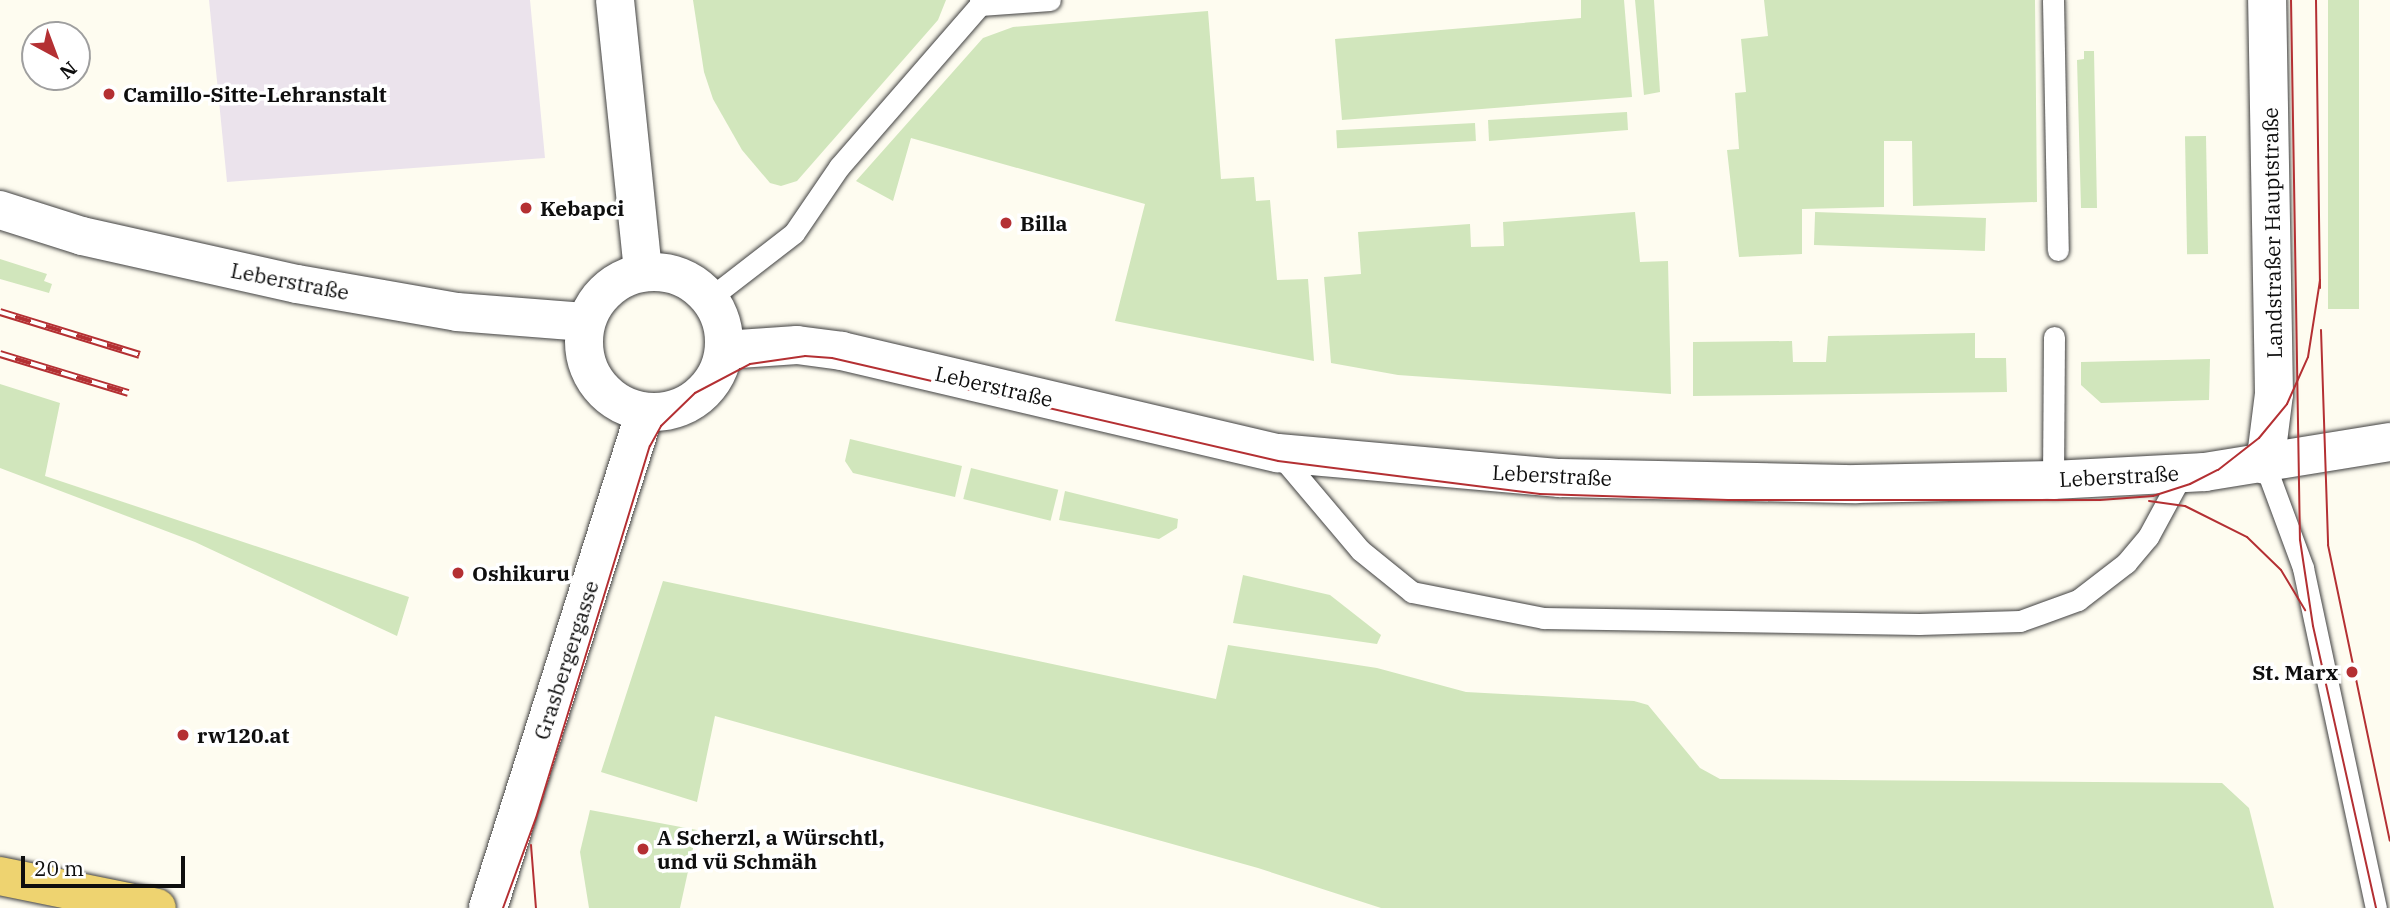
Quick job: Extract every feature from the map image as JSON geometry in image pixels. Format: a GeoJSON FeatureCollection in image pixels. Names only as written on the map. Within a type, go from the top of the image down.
{"type":"FeatureCollection","features":[{"type":"Feature","properties":{"kind":"main road"},"geometry":{"type":"LineString","coordinates":[[0,876],[157,908]]}},
{"type":"Feature","properties":{"kind":"street"},"geometry":{"type":"LineString","coordinates":[[615,0],[643,271]]}},
{"type":"Feature","properties":{"kind":"street","name":"Landstraßer Hauptstraße"},"geometry":{"type":"LineString","coordinates":[[2265,465],[2274,394],[2267,0]]}},
{"type":"Feature","properties":{"kind":"street","name":"Leberstraße"},"geometry":{"type":"LineString","coordinates":[[0,210],[82,236],[297,284],[457,312],[585,322]]}},
{"type":"Feature","properties":{"kind":"street"},"geometry":{"type":"LineString","coordinates":[[643,271],[680,277],[710,299],[722,323],[724,350],[715,377],[697,398],[672,410],[645,412],[619,403],[600,389],[588,369],[585,322],[607,288],[643,271]]}},
{"type":"Feature","properties":{"kind":"street","name":"Leberstraße"},"geometry":{"type":"LineString","coordinates":[[724,350],[797,345],[842,351],[1278,453],[1560,478],[1856,484],[2053,480],[2182,474],[2265,465],[2390,442]]}},
{"type":"Feature","properties":{"kind":"street","name":"Grasbergergasse"},"geometry":{"type":"LineString","coordinates":[[488,908],[645,412]]}},
{"type":"Feature","properties":{"kind":"lane"},"geometry":{"type":"LineString","coordinates":[[710,299],[794,233],[839,167],[980,3],[1050,0]]}},
{"type":"Feature","properties":{"kind":"lane"},"geometry":{"type":"LineString","coordinates":[[2053,0],[2057,250]]}},
{"type":"Feature","properties":{"kind":"lane"},"geometry":{"type":"LineString","coordinates":[[2053,480],[2054,337]]}},
{"type":"Feature","properties":{"kind":"lane"},"geometry":{"type":"LineString","coordinates":[[1278,453],[1360,550],[1412,592],[1543,618],[1919,624],[2020,621],[2078,600],[2126,564],[2148,537],[2182,474]]}},
{"type":"Feature","properties":{"kind":"lane"},"geometry":{"type":"LineString","coordinates":[[2265,465],[2303,568],[2376,908]]}},
{"type":"Feature","properties":{"kind":"shaded area"},"geometry":{"type":"Polygon","coordinates":[[[209,0],[530,0],[545,158],[227,182],[209,0]]]}},
{"type":"Feature","properties":{"kind":"green space"},"geometry":{"type":"Polygon","coordinates":[[[693,0],[946,0],[938,20],[797,181],[781,186],[770,183],[742,150],[713,99],[704,72],[693,0]]]}},
{"type":"Feature","properties":{"kind":"green space"},"geometry":{"type":"Polygon","coordinates":[[[1581,0],[1624,0],[1632,97],[1342,120],[1335,39],[1581,18],[1581,0]]]}},
{"type":"Feature","properties":{"kind":"green space"},"geometry":{"type":"Polygon","coordinates":[[[1635,0],[1654,0],[1660,92],[1644,95],[1635,0]]]}},
{"type":"Feature","properties":{"kind":"green space"},"geometry":{"type":"Polygon","coordinates":[[[1764,0],[2035,0],[2037,202],[1913,206],[1912,141],[1884,141],[1884,207],[1802,209],[1802,254],[1739,257],[1727,150],[1739,149],[1735,93],[1746,92],[1741,39],[1768,36],[1764,0]]]}},
{"type":"Feature","properties":{"kind":"green space"},"geometry":{"type":"Polygon","coordinates":[[[2328,0],[2359,0],[2359,309],[2328,309],[2328,0]]]}},
{"type":"Feature","properties":{"kind":"green space"},"geometry":{"type":"Polygon","coordinates":[[[1208,11],[1221,179],[1254,177],[1256,201],[1270,200],[1277,280],[1308,279],[1314,361],[1115,321],[1145,204],[911,138],[893,201],[856,181],[983,38],[1013,27],[1208,11]]]}},
{"type":"Feature","properties":{"kind":"green space"},"geometry":{"type":"Polygon","coordinates":[[[2084,51],[2094,51],[2097,208],[2081,208],[2077,60],[2084,59],[2084,51]]]}},
{"type":"Feature","properties":{"kind":"green space"},"geometry":{"type":"Polygon","coordinates":[[[1627,112],[1628,130],[1489,141],[1488,120],[1627,112]]]}},
{"type":"Feature","properties":{"kind":"green space"},"geometry":{"type":"Polygon","coordinates":[[[1475,123],[1476,141],[1337,148],[1336,130],[1475,123]]]}},
{"type":"Feature","properties":{"kind":"green space"},"geometry":{"type":"Polygon","coordinates":[[[2185,136],[2206,136],[2208,254],[2187,254],[2185,136]]]}},
{"type":"Feature","properties":{"kind":"green space"},"geometry":{"type":"Polygon","coordinates":[[[1635,212],[1640,262],[1668,261],[1671,394],[1398,375],[1331,363],[1324,277],[1361,274],[1358,232],[1470,224],[1471,247],[1504,246],[1503,222],[1635,212]]]}},
{"type":"Feature","properties":{"kind":"green space"},"geometry":{"type":"Polygon","coordinates":[[[1815,212],[1986,218],[1985,251],[1814,245],[1815,212]]]}},
{"type":"Feature","properties":{"kind":"green space"},"geometry":{"type":"Polygon","coordinates":[[[0,259],[47,274],[44,281],[52,284],[49,293],[0,279],[0,259]]]}},
{"type":"Feature","properties":{"kind":"green space"},"geometry":{"type":"Polygon","coordinates":[[[1975,333],[1975,358],[2006,358],[2007,392],[1693,396],[1693,342],[1792,341],[1793,362],[1826,362],[1828,336],[1975,333]]]}},
{"type":"Feature","properties":{"kind":"green space"},"geometry":{"type":"Polygon","coordinates":[[[2210,359],[2209,400],[2101,403],[2081,385],[2081,362],[2210,359]]]}},
{"type":"Feature","properties":{"kind":"green space"},"geometry":{"type":"Polygon","coordinates":[[[0,384],[60,403],[45,476],[409,597],[397,636],[195,542],[0,468],[0,384]]]}},
{"type":"Feature","properties":{"kind":"green space"},"geometry":{"type":"Polygon","coordinates":[[[850,439],[962,466],[955,497],[853,473],[845,461],[850,439]]]}},
{"type":"Feature","properties":{"kind":"green space"},"geometry":{"type":"Polygon","coordinates":[[[971,468],[1058,490],[1051,521],[963,499],[971,468]]]}},
{"type":"Feature","properties":{"kind":"green space"},"geometry":{"type":"Polygon","coordinates":[[[1065,491],[1178,519],[1177,528],[1159,539],[1059,520],[1065,491]]]}},
{"type":"Feature","properties":{"kind":"green space"},"geometry":{"type":"Polygon","coordinates":[[[1243,575],[1330,595],[1381,635],[1377,644],[1233,623],[1243,575]]]}},
{"type":"Feature","properties":{"kind":"green space"},"geometry":{"type":"Polygon","coordinates":[[[663,581],[1216,699],[1228,645],[1377,668],[1466,692],[1634,701],[1648,705],[1700,768],[1720,779],[2222,783],[2249,808],[2274,908],[1381,908],[1258,868],[715,716],[697,802],[601,772],[663,581]]]}},
{"type":"Feature","properties":{"kind":"green space"},"geometry":{"type":"Polygon","coordinates":[[[590,810],[697,830],[680,908],[589,908],[580,852],[590,810]]]}},
{"type":"Feature","properties":{"kind":"tram line"},"geometry":{"type":"LineString","coordinates":[[2291,0],[2300,540],[2313,626],[2376,908]]}},
{"type":"Feature","properties":{"kind":"tram line"},"geometry":{"type":"LineString","coordinates":[[2316,0],[2320,288]]}},
{"type":"Feature","properties":{"kind":"tram line"},"geometry":{"type":"LineString","coordinates":[[503,908],[536,818],[650,446],[661,426],[695,393],[750,364],[805,356],[832,358],[1278,461],[1540,494],[1728,500],[2100,500],[2153,496],[2190,484],[2218,470],[2259,438],[2287,404],[2308,357],[2320,280]]}},
{"type":"Feature","properties":{"kind":"tram line"},"geometry":{"type":"LineString","coordinates":[[2321,330],[2328,545],[2390,841]]}},
{"type":"Feature","properties":{"kind":"tram line"},"geometry":{"type":"LineString","coordinates":[[2149,501],[2185,506],[2247,537],[2281,570],[2305,610]]}},
{"type":"Feature","properties":{"kind":"tram line"},"geometry":{"type":"LineString","coordinates":[[531,845],[536,908]]}},
{"type":"Feature","properties":{"kind":"railway"},"geometry":{"type":"LineString","coordinates":[[0,312],[140,355]]}},
{"type":"Feature","properties":{"kind":"railway"},"geometry":{"type":"LineString","coordinates":[[0,354],[128,393]]}},
{"type":"Feature","properties":{"kind":"place","name":"Camillo-Sitte-Lehranstalt"},"geometry":{"type":"Point","coordinates":[109,94]}},
{"type":"Feature","properties":{"kind":"place","name":"Kebapci"},"geometry":{"type":"Point","coordinates":[526,208]}},
{"type":"Feature","properties":{"kind":"place","name":"Billa"},"geometry":{"type":"Point","coordinates":[1006,223]}},
{"type":"Feature","properties":{"kind":"place","name":"Oshikuru"},"geometry":{"type":"Point","coordinates":[458,573]}},
{"type":"Feature","properties":{"kind":"place","name":"St. Marx"},"geometry":{"type":"Point","coordinates":[2352,672]}},
{"type":"Feature","properties":{"kind":"place","name":"rw120.at"},"geometry":{"type":"Point","coordinates":[183,735]}},
{"type":"Feature","properties":{"kind":"place","name":"A Scherzl, a Würschtl, und vü Schmäh"},"geometry":{"type":"Point","coordinates":[643,849]}}]}
